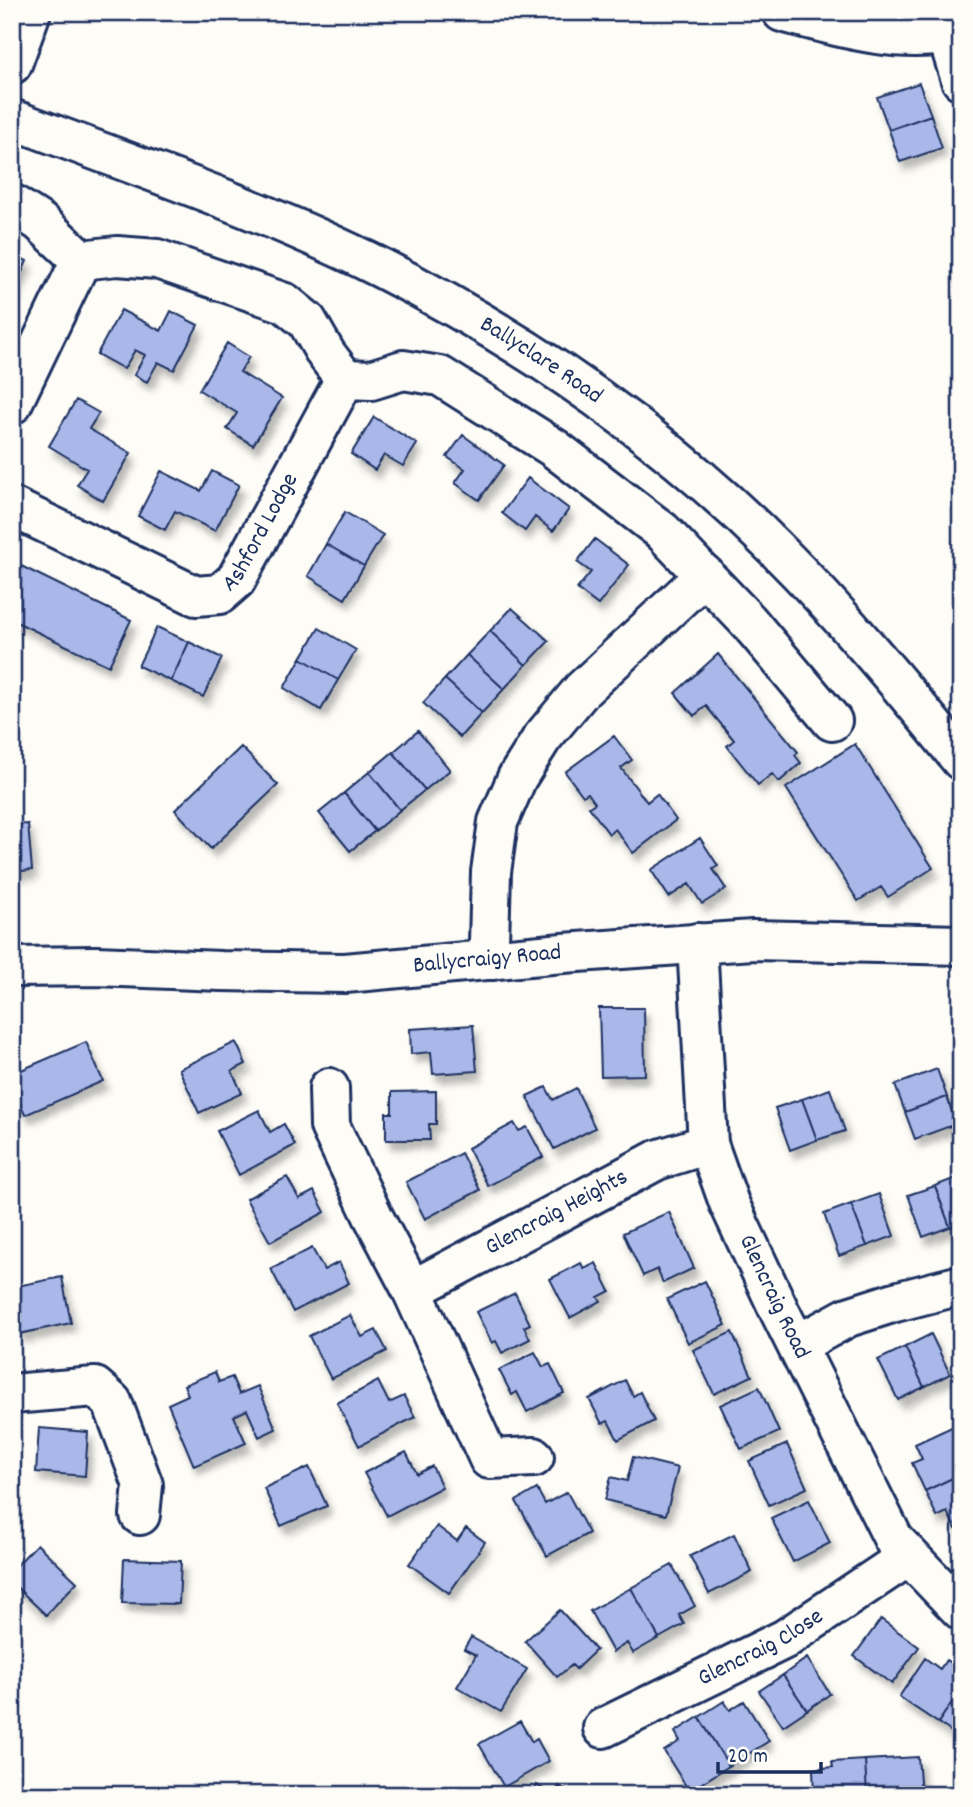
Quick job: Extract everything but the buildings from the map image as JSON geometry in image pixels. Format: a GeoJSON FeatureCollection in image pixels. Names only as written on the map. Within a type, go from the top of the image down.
{"type":"FeatureCollection","features":[{"type":"Feature","properties":{"kind":"street"},"geometry":{"type":"LineString","coordinates":[[12,64],[32,12]]}},
{"type":"Feature","properties":{"kind":"street"},"geometry":{"type":"LineString","coordinates":[[782,12],[826,24],[895,37],[954,32],[961,80]]}},
{"type":"Feature","properties":{"kind":"street","name":"Ballyclare Road"},"geometry":{"type":"LineString","coordinates":[[12,119],[216,195],[307,233],[460,310],[533,354],[658,444],[774,547],[892,675],[961,760]]}},
{"type":"Feature","properties":{"kind":"street"},"geometry":{"type":"LineString","coordinates":[[12,204],[40,222],[81,260],[117,256],[157,259],[285,303],[307,321],[326,354],[345,379],[371,380],[403,370],[440,376],[554,448],[662,531],[748,621],[832,721]]}},
{"type":"Feature","properties":{"kind":"street"},"geometry":{"type":"LineString","coordinates":[[12,404],[81,260]]}},
{"type":"Feature","properties":{"kind":"street","name":"Ashford Lodge"},"geometry":{"type":"LineString","coordinates":[[12,507],[196,596],[220,594],[236,580],[345,379]]}},
{"type":"Feature","properties":{"kind":"street"},"geometry":{"type":"LineString","coordinates":[[492,960],[489,942],[491,872],[498,822],[517,778],[542,738],[582,690],[705,575]]}},
{"type":"Feature","properties":{"kind":"street","name":"Ballycraigy Road"},"geometry":{"type":"LineString","coordinates":[[12,967],[96,966],[345,973],[563,953],[753,940],[961,945]]}},
{"type":"Feature","properties":{"kind":"street","name":"Glencraig Road"},"geometry":{"type":"LineString","coordinates":[[697,943],[708,1144],[729,1203],[894,1541],[961,1610]]}},
{"type":"Feature","properties":{"kind":"street"},"geometry":{"type":"LineString","coordinates":[[329,1088],[330,1126],[412,1290],[489,1459],[534,1457]]}},
{"type":"Feature","properties":{"kind":"street","name":"Glencraig Heights"},"geometry":{"type":"LineString","coordinates":[[412,1290],[657,1160],[708,1144]]}},
{"type":"Feature","properties":{"kind":"street"},"geometry":{"type":"LineString","coordinates":[[797,1345],[848,1317],[961,1285]]}},
{"type":"Feature","properties":{"kind":"street"},"geometry":{"type":"LineString","coordinates":[[12,1394],[95,1387],[112,1402],[143,1485],[140,1515]]}},
{"type":"Feature","properties":{"kind":"street","name":"Glencraig Close"},"geometry":{"type":"LineString","coordinates":[[603,1728],[785,1639],[909,1556]]}}]}
